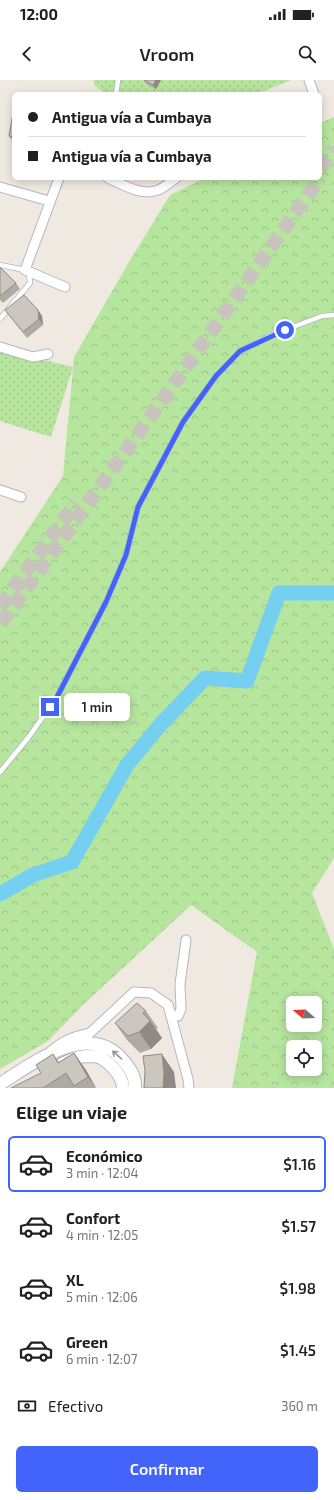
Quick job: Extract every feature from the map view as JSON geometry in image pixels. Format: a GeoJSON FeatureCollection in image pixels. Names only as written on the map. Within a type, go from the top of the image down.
{"type":"FeatureCollection","features":[{"type":"Feature","properties":{"kind":"main road"},"geometry":{"type":"LineString","coordinates":[[0,1084],[46,1056],[89,1038],[116,1053],[130,1068],[136,1084],[135,1088]]}},
{"type":"Feature","properties":{"kind":"main road"},"geometry":{"type":"LineString","coordinates":[[51,1070],[80,1057],[96,1056],[109,1064],[117,1073],[124,1086],[123,1088]]}},
{"type":"Feature","properties":{"kind":"street"},"geometry":{"type":"LineString","coordinates":[[309,80],[313,92]]}},
{"type":"Feature","properties":{"kind":"street"},"geometry":{"type":"LineString","coordinates":[[58,180],[49,201],[27,271],[65,287]]}},
{"type":"Feature","properties":{"kind":"street"},"geometry":{"type":"LineString","coordinates":[[113,180],[141,192],[160,190],[173,180]]}},
{"type":"Feature","properties":{"kind":"street"},"geometry":{"type":"LineString","coordinates":[[0,187],[49,201]]}},
{"type":"Feature","properties":{"kind":"street"},"geometry":{"type":"LineString","coordinates":[[0,347],[33,357],[48,354]]}},
{"type":"Feature","properties":{"kind":"street"},"geometry":{"type":"LineString","coordinates":[[0,490],[21,497]]}},
{"type":"Feature","properties":{"kind":"street"},"geometry":{"type":"LineString","coordinates":[[171,1016],[178,1016],[181,1009],[180,984],[186,940]]}},
{"type":"Feature","properties":{"kind":"street"},"geometry":{"type":"LineString","coordinates":[[89,1038],[134,992],[151,993],[168,1005],[188,1079],[189,1088]]}},
{"type":"Feature","properties":{"kind":"lane"},"geometry":{"type":"LineString","coordinates":[[116,92],[118,80]]}},
{"type":"Feature","properties":{"kind":"lane"},"geometry":{"type":"LineString","coordinates":[[0,265],[27,271],[30,283],[0,319]]}},
{"type":"Feature","properties":{"kind":"lane"},"geometry":{"type":"LineString","coordinates":[[0,772],[28,738],[57,697],[106,602],[126,555],[138,507],[183,422],[216,376],[240,351],[272,335],[322,316],[334,315]]}},
{"type":"Feature","properties":{"kind":"green space"},"geometry":{"type":"Polygon","coordinates":[[[94,80],[292,80],[261,92],[103,92],[94,85],[94,80]]]}},
{"type":"Feature","properties":{"kind":"green space"},"geometry":{"type":"Polygon","coordinates":[[[334,117],[334,858],[312,893],[334,949],[334,1088],[232,1088],[257,952],[191,905],[85,1003],[48,1041],[0,1069],[0,572],[63,476],[74,357],[170,195],[201,180],[322,180],[322,122],[334,117]]]}},
{"type":"Feature","properties":{"kind":"green space"},"geometry":{"type":"Polygon","coordinates":[[[0,349],[73,367],[51,437],[0,421],[0,349]]]}},
{"type":"Feature","properties":{"kind":"building"},"geometry":{"type":"Polygon","coordinates":[[[144,80],[156,80],[153,85],[144,80]]]}},
{"type":"Feature","properties":{"kind":"building"},"geometry":{"type":"Polygon","coordinates":[[[12,119],[12,137],[9,136],[12,119]]]}},
{"type":"Feature","properties":{"kind":"building"},"geometry":{"type":"Polygon","coordinates":[[[0,267],[16,283],[0,296],[0,267]]]}},
{"type":"Feature","properties":{"kind":"building"},"geometry":{"type":"Polygon","coordinates":[[[24,295],[38,310],[39,319],[23,332],[5,310],[24,295]]]}},
{"type":"Feature","properties":{"kind":"building"},"geometry":{"type":"Polygon","coordinates":[[[137,1003],[146,1011],[143,1013],[150,1021],[139,1032],[128,1036],[115,1023],[137,1003]]]}},
{"type":"Feature","properties":{"kind":"building"},"geometry":{"type":"Polygon","coordinates":[[[74,1053],[88,1077],[74,1086],[66,1073],[43,1088],[11,1088],[41,1073],[36,1065],[53,1054],[58,1063],[74,1053]]]}},
{"type":"Feature","properties":{"kind":"building"},"geometry":{"type":"Polygon","coordinates":[[[162,1054],[164,1073],[163,1088],[144,1088],[145,1071],[143,1056],[162,1054]]]}},
{"type":"Feature","properties":{"kind":"waterway"},"geometry":{"type":"LineString","coordinates":[[0,894],[33,875],[72,862],[127,765],[161,724],[205,678],[247,681],[279,593],[334,593]]}},
{"type":"Feature","properties":{"kind":"tunnel"},"geometry":{"type":"LineString","coordinates":[[322,166],[334,149]]}},
{"type":"Feature","properties":{"kind":"tunnel"},"geometry":{"type":"LineString","coordinates":[[0,622],[7,615],[174,384],[319,180]]}},
{"type":"Feature","properties":{"kind":"tunnel"},"geometry":{"type":"LineString","coordinates":[[0,606],[76,503]]}},
{"type":"Feature","properties":{"kind":"route"},"geometry":{"type":"LineString","coordinates":[[50,707],[57,697],[106,602],[126,555],[138,507],[183,422],[216,376],[240,351],[285,330]]}}]}
